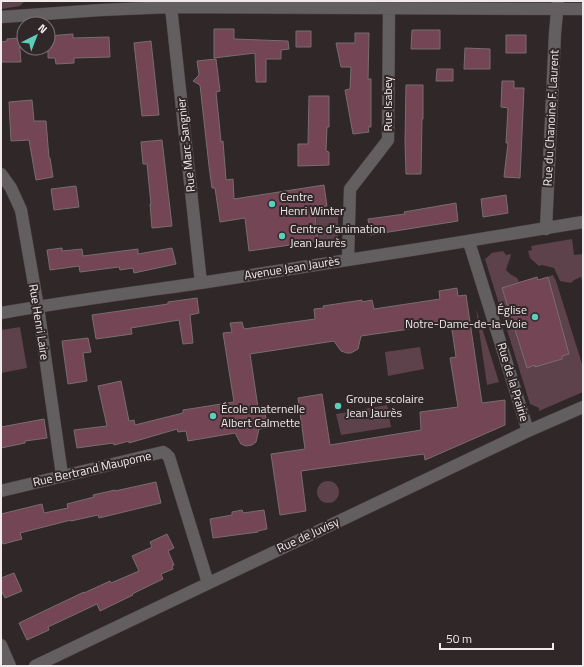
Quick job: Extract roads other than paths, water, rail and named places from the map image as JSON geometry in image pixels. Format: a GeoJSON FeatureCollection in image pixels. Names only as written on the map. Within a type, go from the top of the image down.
{"type":"FeatureCollection","features":[{"type":"Feature","properties":{"kind":"street"},"geometry":{"type":"LineString","coordinates":[[1,16],[171,7],[293,4],[388,8],[558,5],[583,9]]}},
{"type":"Feature","properties":{"kind":"street","name":"Rue du Chanoine F. Laurent"},"geometry":{"type":"LineString","coordinates":[[546,228],[558,5]]}},
{"type":"Feature","properties":{"kind":"street","name":"Rue Marc Sangnier"},"geometry":{"type":"LineString","coordinates":[[171,7],[201,283]]}},
{"type":"Feature","properties":{"kind":"street","name":"Rue Isabey"},"geometry":{"type":"LineString","coordinates":[[348,259],[350,189],[388,140],[388,8]]}},
{"type":"Feature","properties":{"kind":"street","name":"Rue Henri Laire"},"geometry":{"type":"LineString","coordinates":[[1,174],[11,188],[21,210],[38,307],[62,475]]}},
{"type":"Feature","properties":{"kind":"street","name":"Avenue Jean Jaurès"},"geometry":{"type":"LineString","coordinates":[[1,314],[348,259],[469,242],[583,222]]}},
{"type":"Feature","properties":{"kind":"street","name":"Rue de la Prairie"},"geometry":{"type":"LineString","coordinates":[[469,242],[528,431]]}},
{"type":"Feature","properties":{"kind":"street","name":"Rue de Juvisy"},"geometry":{"type":"LineString","coordinates":[[34,666],[528,431],[583,407]]}},
{"type":"Feature","properties":{"kind":"street","name":"Rue Bertrand Maupome"},"geometry":{"type":"LineString","coordinates":[[1,491],[62,475],[163,452],[166,454],[208,583]]}},
{"type":"Feature","properties":{"kind":"street"},"geometry":{"type":"LineString","coordinates":[[1,645],[10,666]]}},
{"type":"Feature","properties":{"kind":"place","name":"Centre Henri Winter"},"geometry":{"type":"Point","coordinates":[272,204]}},
{"type":"Feature","properties":{"kind":"place","name":"Centre d'animation Jean Jaurès"},"geometry":{"type":"Point","coordinates":[282,236]}},
{"type":"Feature","properties":{"kind":"place","name":"Église Notre-Dame-de-la-Voie"},"geometry":{"type":"Point","coordinates":[535,317]}},
{"type":"Feature","properties":{"kind":"place","name":"Groupe scolaire Jean Jaurès"},"geometry":{"type":"Point","coordinates":[338,406]}},
{"type":"Feature","properties":{"kind":"place","name":"École maternelle Albert Calmette"},"geometry":{"type":"Point","coordinates":[213,416]}}]}
